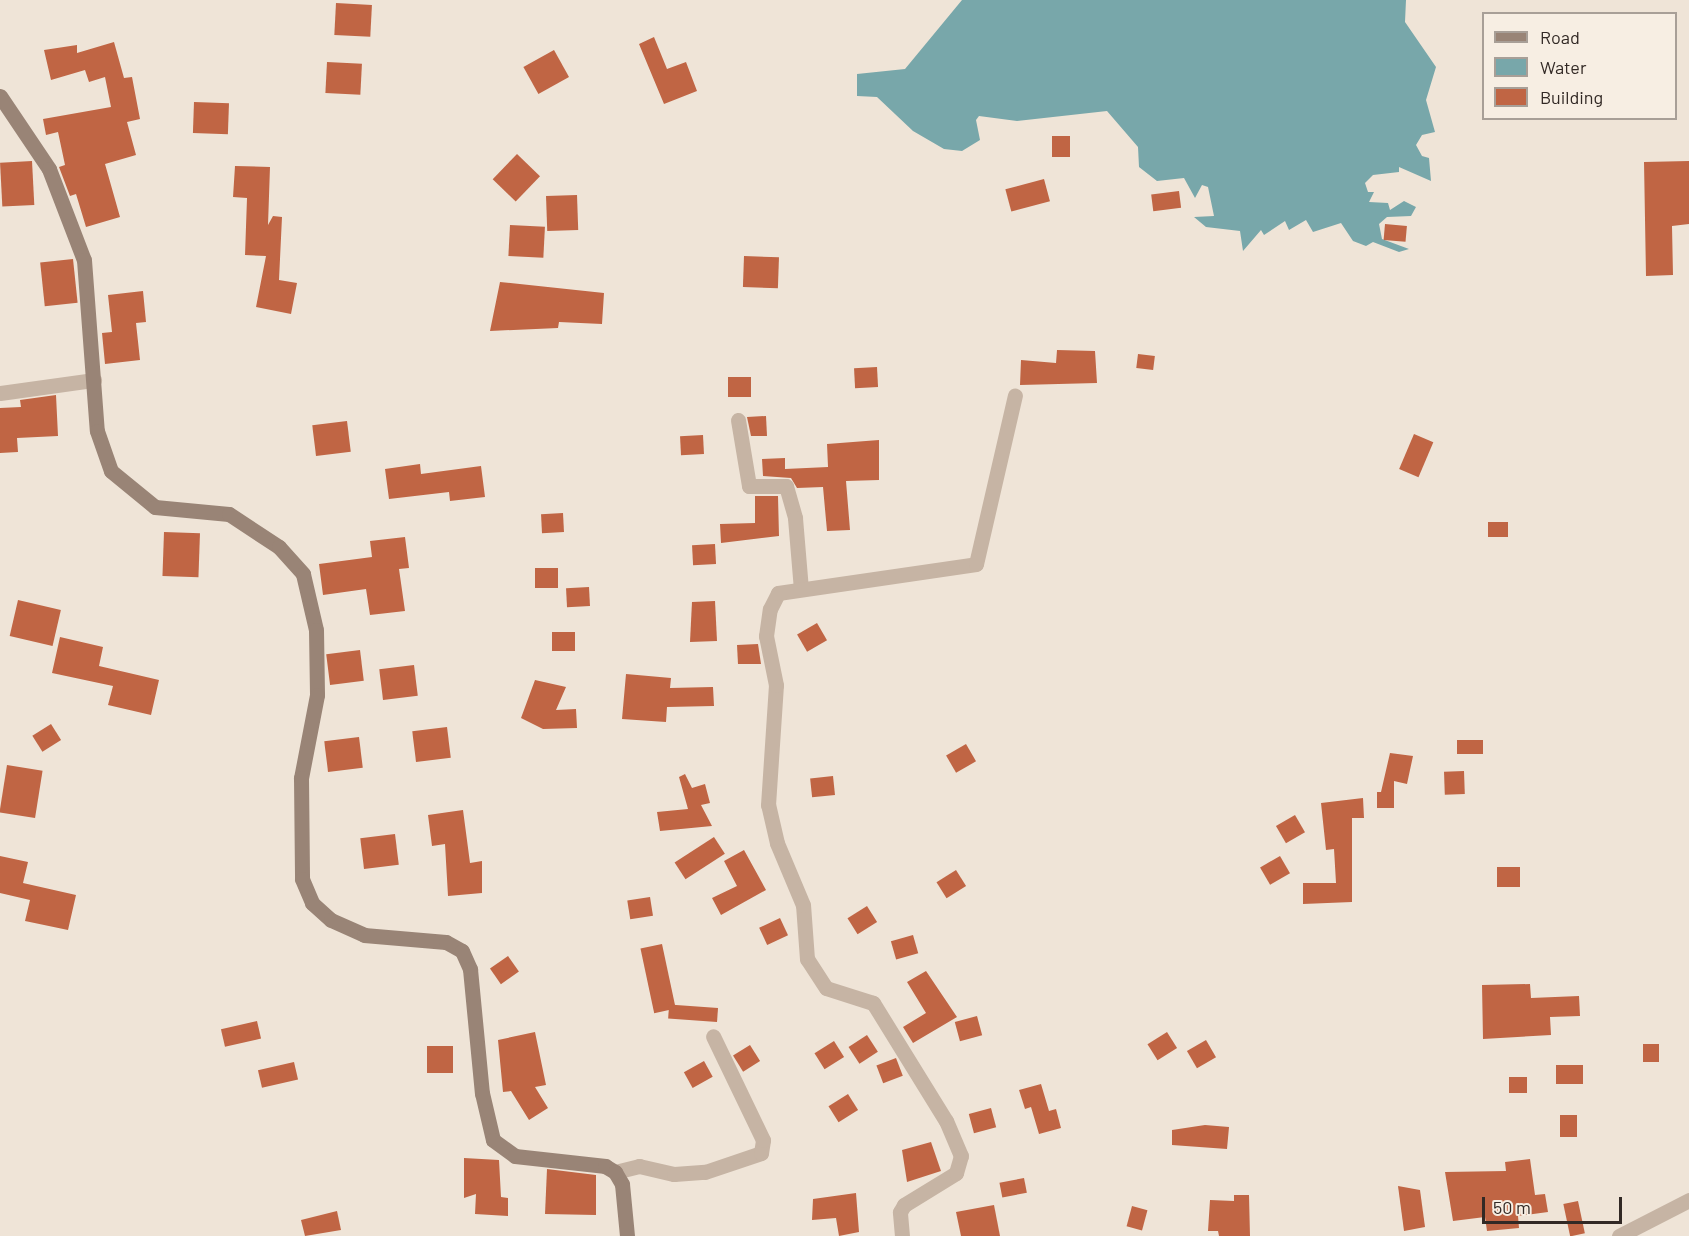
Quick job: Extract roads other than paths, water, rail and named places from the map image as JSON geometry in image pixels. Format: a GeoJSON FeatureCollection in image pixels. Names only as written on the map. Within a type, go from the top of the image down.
{"type":"FeatureCollection","features":[{"type":"Feature","properties":{"kind":"street"},"geometry":{"type":"LineString","coordinates":[[0,96],[49,169],[84,260],[97,431],[111,471],[133,492],[155,507],[229,514],[279,547],[303,574],[316,630],[317,696],[301,778],[302,879],[312,903],[331,920],[364,935],[446,942],[462,951],[470,969],[482,1093],[493,1140],[515,1156],[605,1166],[615,1172],[622,1184],[627,1236]]}},
{"type":"Feature","properties":{"kind":"street"},"geometry":{"type":"LineString","coordinates":[[0,393],[94,380]]}},
{"type":"Feature","properties":{"kind":"street"},"geometry":{"type":"LineString","coordinates":[[902,1236],[900,1212],[904,1205],[956,1173],[961,1156],[946,1121],[873,1003],[826,988],[807,959],[803,905],[777,843],[768,805],[776,685],[766,636],[770,609],[778,593],[976,564],[1016,395]]}},
{"type":"Feature","properties":{"kind":"street"},"geometry":{"type":"LineString","coordinates":[[738,420],[749,486],[786,486],[795,518],[801,589]]}},
{"type":"Feature","properties":{"kind":"street"},"geometry":{"type":"LineString","coordinates":[[615,1172],[639,1167],[674,1174],[705,1172],[761,1153],[763,1140],[713,1036]]}},
{"type":"Feature","properties":{"kind":"street"},"geometry":{"type":"LineString","coordinates":[[1619,1236],[1689,1200]]}},
{"type":"Feature","properties":{"kind":"water"},"geometry":{"type":"Polygon","coordinates":[[[962,0],[1406,0],[1405,22],[1436,67],[1426,100],[1435,132],[1422,135],[1416,145],[1422,156],[1429,158],[1431,181],[1399,167],[1399,172],[1373,175],[1365,183],[1368,192],[1374,192],[1369,202],[1388,203],[1390,210],[1404,201],[1416,207],[1411,216],[1387,217],[1379,224],[1382,239],[1409,249],[1399,252],[1373,242],[1366,246],[1353,241],[1341,223],[1313,232],[1306,220],[1289,230],[1285,221],[1264,235],[1261,230],[1243,251],[1240,231],[1206,227],[1194,217],[1214,216],[1208,187],[1202,185],[1195,198],[1184,178],[1157,181],[1139,167],[1138,147],[1107,111],[1017,121],[979,116],[976,120],[980,140],[962,151],[944,149],[913,131],[877,97],[857,96],[857,74],[905,69],[962,0]]]}}]}
